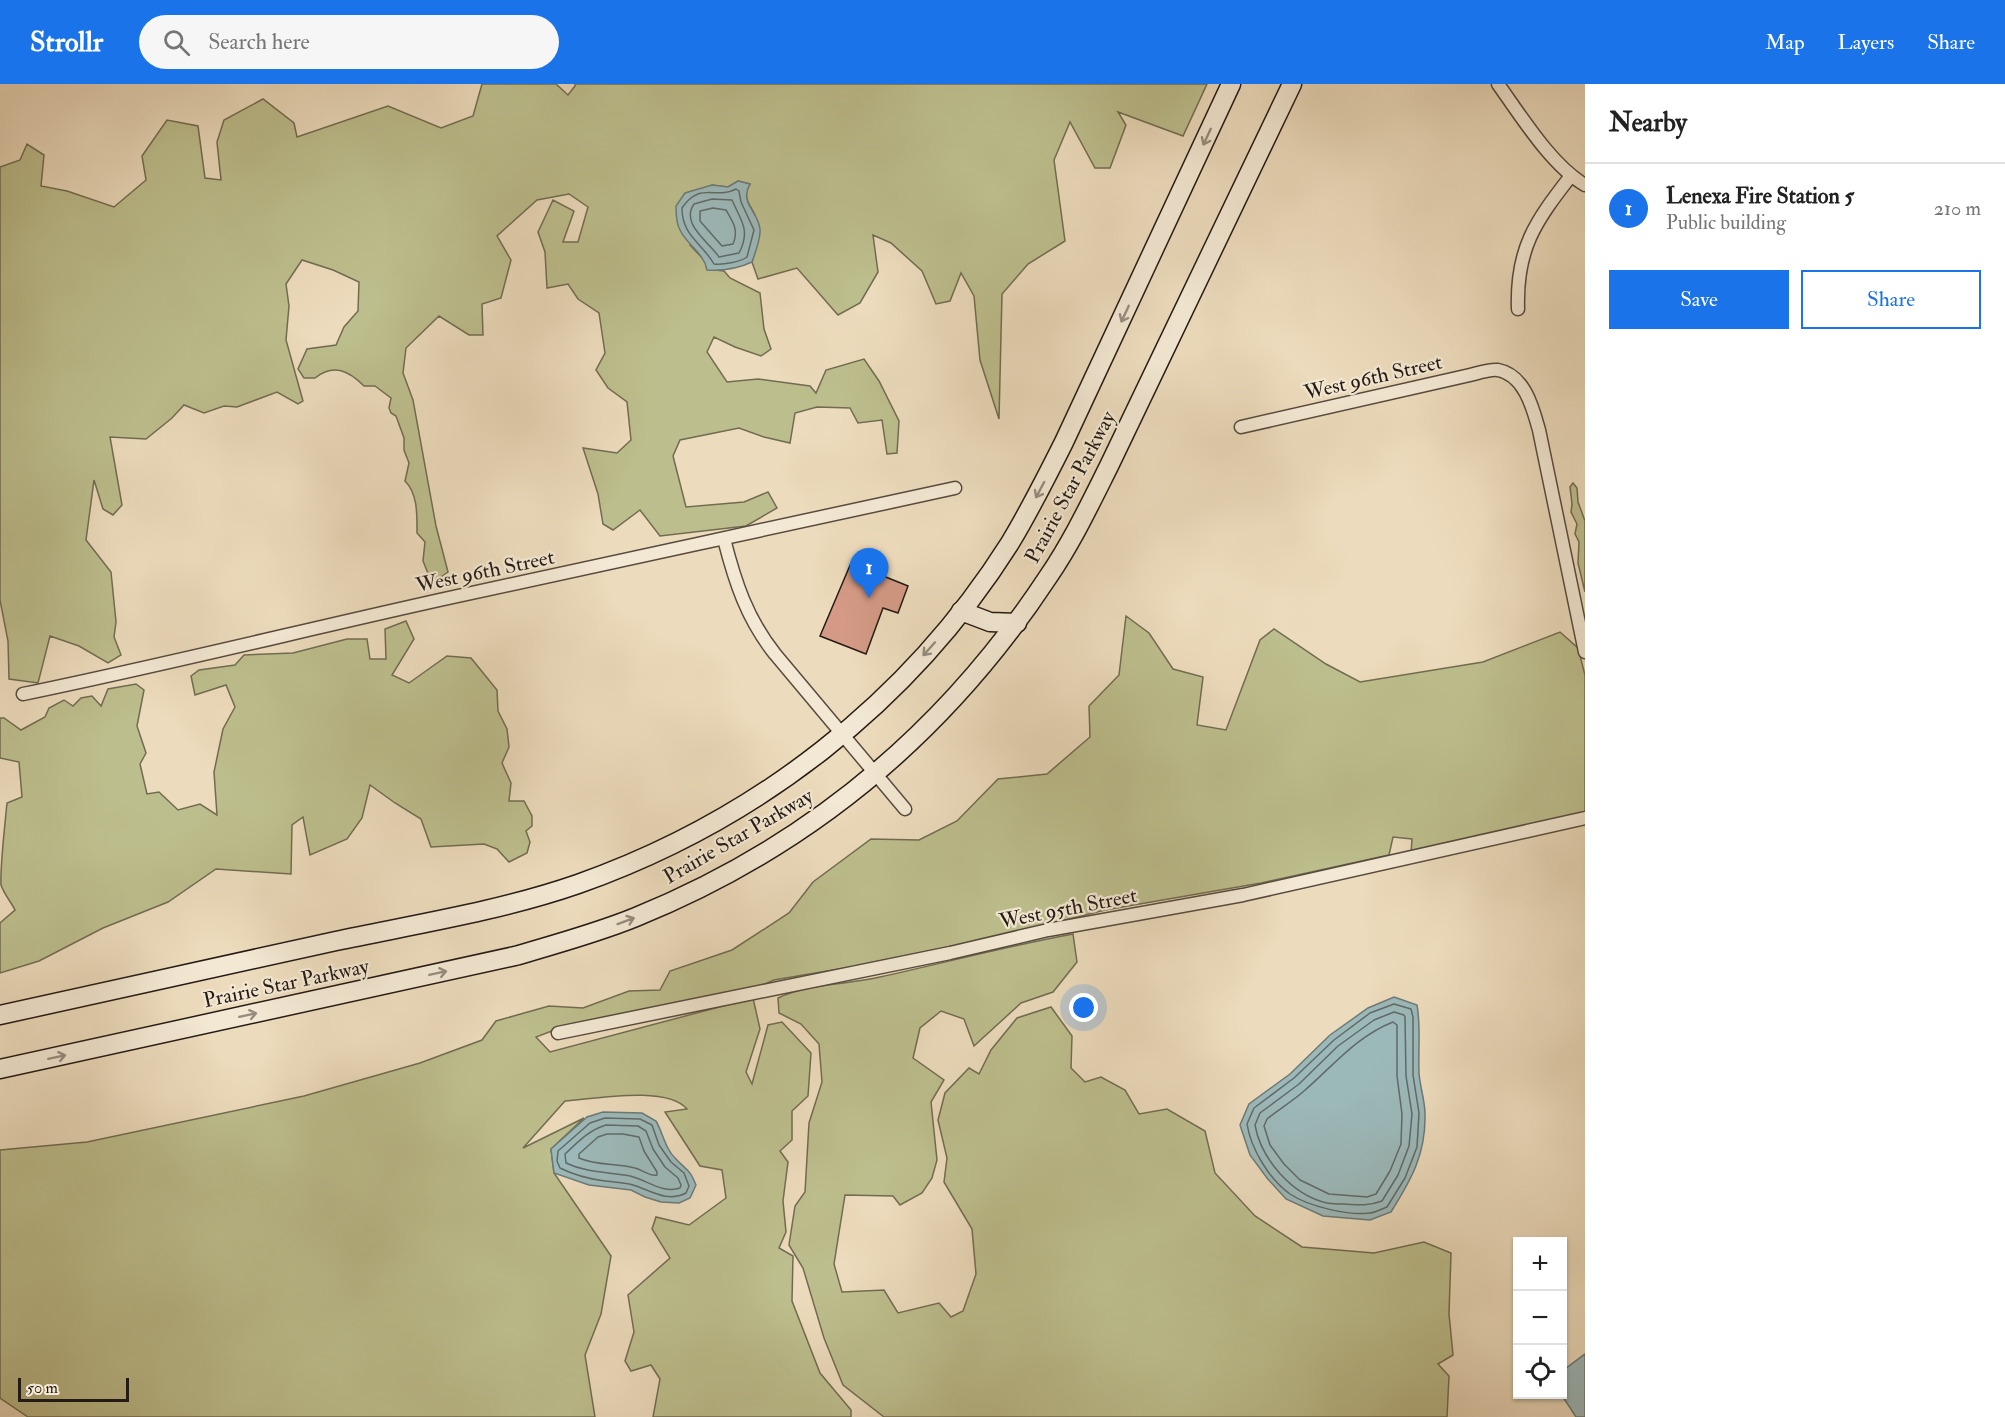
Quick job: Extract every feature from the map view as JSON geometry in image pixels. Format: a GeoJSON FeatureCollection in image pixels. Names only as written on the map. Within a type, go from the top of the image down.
{"type":"FeatureCollection","features":[{"type":"Feature","properties":{"kind":"main road","name":"Prairie Star Parkway"},"geometry":{"type":"LineString","coordinates":[[0,1015],[494,907],[575,885],[657,852],[717,822],[800,769],[884,699],[949,627],[1010,543],[1039,493],[1144,274],[1231,84]]}},
{"type":"Feature","properties":{"kind":"main road","name":"Prairie Star Parkway"},"geometry":{"type":"LineString","coordinates":[[0,1069],[515,956],[592,933],[682,897],[736,869],[826,813],[876,775],[945,709],[982,667],[1017,623],[1049,576],[1082,521],[1292,84]]}},
{"type":"Feature","properties":{"kind":"main road"},"geometry":{"type":"LineString","coordinates":[[961,611],[990,622],[1017,623]]}},
{"type":"Feature","properties":{"kind":"street"},"geometry":{"type":"LineString","coordinates":[[1498,84],[1518,113],[1570,177],[1585,185]]}},
{"type":"Feature","properties":{"kind":"street"},"geometry":{"type":"LineString","coordinates":[[1518,309],[1517,285],[1526,244],[1543,213],[1570,177]]}},
{"type":"Feature","properties":{"kind":"street","name":"West 96th Street"},"geometry":{"type":"LineString","coordinates":[[1241,427],[1497,370],[1514,377],[1526,393],[1537,421],[1585,652]]}},
{"type":"Feature","properties":{"kind":"street","name":"West 96th Street"},"geometry":{"type":"LineString","coordinates":[[23,694],[955,488]]}},
{"type":"Feature","properties":{"kind":"street"},"geometry":{"type":"LineString","coordinates":[[724,539],[741,597],[758,632],[905,809]]}},
{"type":"Feature","properties":{"kind":"street","name":"West 95th Street"},"geometry":{"type":"LineString","coordinates":[[558,1033],[950,953],[1048,930],[1243,895],[1585,818]]}},
{"type":"Feature","properties":{"kind":"green space"},"geometry":{"type":"Polygon","coordinates":[[[482,84],[556,84],[568,95],[575,84],[1207,84],[1183,136],[1118,112],[1126,125],[1110,168],[1095,168],[1070,122],[1054,160],[1065,241],[1028,264],[1002,294],[999,419],[980,360],[974,296],[961,273],[950,301],[936,304],[922,271],[891,243],[873,235],[878,272],[860,303],[838,315],[797,268],[758,279],[752,262],[755,249],[755,215],[747,200],[746,191],[750,184],[738,181],[728,187],[712,185],[690,245],[705,261],[707,269],[724,271],[730,278],[760,293],[764,329],[771,349],[761,356],[714,337],[707,352],[727,382],[758,379],[810,386],[816,393],[826,370],[864,359],[879,381],[899,421],[897,453],[887,454],[882,420],[858,423],[850,408],[817,407],[795,413],[790,443],[739,428],[680,440],[673,456],[686,507],[744,502],[768,492],[777,508],[746,526],[660,536],[640,510],[613,530],[603,524],[598,494],[583,448],[617,453],[631,440],[627,402],[608,388],[596,370],[605,353],[599,313],[578,299],[568,284],[547,288],[545,252],[538,232],[553,200],[574,211],[563,242],[578,242],[588,207],[569,194],[537,200],[497,236],[511,260],[501,298],[482,304],[483,335],[469,335],[439,316],[406,348],[403,373],[413,400],[436,526],[448,572],[437,580],[429,576],[423,561],[425,542],[417,533],[415,498],[405,481],[409,463],[404,450],[404,438],[396,416],[389,408],[391,398],[375,386],[364,386],[353,376],[341,371],[329,371],[315,378],[304,378],[298,369],[307,349],[336,345],[344,327],[358,311],[359,282],[333,270],[302,260],[286,284],[289,306],[286,340],[303,401],[298,404],[277,392],[237,407],[224,406],[204,413],[184,405],[146,439],[110,437],[122,505],[113,515],[103,509],[94,480],[86,540],[111,572],[116,622],[114,637],[121,655],[108,663],[79,646],[50,636],[38,683],[9,679],[8,641],[0,600],[0,167],[20,160],[27,144],[44,155],[41,186],[67,191],[114,207],[146,180],[142,156],[167,120],[198,126],[205,178],[221,180],[217,142],[224,120],[263,99],[294,123],[297,137],[388,106],[441,128],[473,116],[482,84]]]}},
{"type":"Feature","properties":{"kind":"green space"},"geometry":{"type":"Polygon","coordinates":[[[1573,483],[1577,488],[1578,502],[1585,521],[1585,592],[1578,563],[1579,542],[1575,534],[1577,524],[1571,512],[1570,487],[1573,483]]]}},
{"type":"Feature","properties":{"kind":"green space"},"geometry":{"type":"Polygon","coordinates":[[[1126,616],[1149,633],[1173,669],[1203,677],[1197,725],[1226,730],[1260,640],[1274,629],[1326,664],[1360,682],[1483,662],[1560,632],[1578,648],[1585,675],[1585,816],[1411,853],[1412,839],[1393,837],[1389,855],[1261,883],[1105,910],[1002,936],[774,980],[750,990],[557,1029],[536,1037],[550,1052],[753,998],[760,1029],[746,1072],[752,1084],[768,1025],[782,1022],[811,1053],[808,1096],[792,1111],[792,1140],[780,1151],[788,1162],[783,1201],[786,1232],[779,1248],[793,1256],[792,1301],[820,1373],[851,1410],[851,1417],[653,1417],[660,1379],[651,1365],[631,1371],[625,1361],[634,1332],[628,1295],[670,1258],[652,1229],[656,1217],[689,1225],[726,1198],[722,1170],[700,1166],[665,1112],[687,1109],[664,1097],[647,1095],[565,1101],[523,1148],[584,1118],[551,1149],[554,1173],[611,1256],[601,1314],[585,1355],[595,1417],[28,1417],[0,1398],[0,1150],[87,1142],[304,1096],[420,1063],[482,1040],[496,1021],[549,1006],[583,1008],[629,991],[660,990],[670,971],[732,950],[789,913],[813,882],[871,839],[919,840],[957,821],[998,779],[1047,774],[1090,737],[1089,706],[1119,675],[1126,616]]]}},
{"type":"Feature","properties":{"kind":"green space"},"geometry":{"type":"Polygon","coordinates":[[[406,621],[414,639],[392,675],[409,683],[447,656],[471,658],[497,690],[498,711],[507,729],[509,747],[502,763],[511,783],[509,801],[524,801],[532,816],[532,826],[526,831],[530,842],[527,853],[509,862],[497,849],[484,844],[431,847],[421,819],[370,785],[362,818],[347,839],[310,855],[303,817],[292,825],[291,874],[216,869],[168,902],[103,928],[39,961],[0,973],[0,923],[15,910],[1,885],[7,803],[22,797],[19,762],[0,758],[0,718],[4,718],[21,730],[45,717],[49,708],[64,700],[73,706],[81,698],[92,696],[101,706],[108,689],[136,684],[144,690],[137,726],[146,753],[140,764],[147,794],[159,792],[178,810],[200,804],[217,815],[214,772],[223,729],[235,707],[226,685],[195,695],[191,676],[199,670],[235,665],[244,655],[293,653],[347,639],[367,639],[370,659],[386,659],[385,629],[406,621]]]}},
{"type":"Feature","properties":{"kind":"green space"},"geometry":{"type":"Polygon","coordinates":[[[1073,934],[1077,962],[1053,992],[1021,1003],[974,1046],[964,1019],[941,1011],[920,1028],[913,1058],[944,1080],[931,1102],[937,1160],[932,1178],[922,1193],[900,1205],[893,1196],[845,1195],[834,1264],[842,1292],[884,1290],[898,1313],[939,1303],[951,1317],[963,1311],[976,1274],[972,1229],[944,1182],[947,1158],[938,1120],[945,1093],[969,1068],[979,1074],[991,1050],[1017,1018],[1051,1007],[1072,1036],[1071,1068],[1085,1082],[1101,1077],[1125,1090],[1139,1114],[1167,1109],[1205,1131],[1215,1173],[1255,1216],[1302,1247],[1374,1253],[1424,1242],[1451,1253],[1449,1314],[1453,1355],[1438,1364],[1449,1376],[1447,1417],[884,1417],[843,1385],[824,1338],[803,1268],[789,1245],[795,1206],[805,1192],[809,1123],[822,1082],[819,1044],[801,1024],[779,1013],[778,998],[815,987],[867,980],[1073,934]]]}},
{"type":"Feature","properties":{"kind":"water"},"geometry":{"type":"Polygon","coordinates":[[[738,181],[750,184],[747,191],[748,202],[760,229],[755,254],[752,262],[741,266],[724,270],[707,270],[702,259],[679,227],[676,206],[685,193],[712,185],[728,187],[738,181]]]}},
{"type":"Feature","properties":{"kind":"water"},"geometry":{"type":"Polygon","coordinates":[[[1394,997],[1417,1005],[1419,1073],[1425,1114],[1420,1154],[1405,1189],[1391,1212],[1370,1220],[1323,1216],[1286,1199],[1250,1155],[1240,1125],[1249,1104],[1290,1074],[1330,1035],[1368,1008],[1394,997]]]}},
{"type":"Feature","properties":{"kind":"water"},"geometry":{"type":"Polygon","coordinates":[[[603,1112],[642,1113],[656,1121],[669,1151],[694,1179],[696,1185],[690,1198],[679,1203],[661,1202],[631,1190],[589,1185],[554,1173],[551,1149],[587,1117],[603,1112]]]}},
{"type":"Feature","properties":{"kind":"water"},"geometry":{"type":"Polygon","coordinates":[[[1585,1354],[1585,1417],[1576,1417],[1564,1399],[1567,1399],[1567,1368],[1585,1354]]]}},
{"type":"Feature","properties":{"kind":"building"},"geometry":{"type":"Polygon","coordinates":[[[851,563],[908,586],[898,613],[883,608],[866,654],[820,636],[851,563]]]}},
{"type":"Feature","properties":{"kind":"place","name":"Lenexa Fire Station 5"},"geometry":{"type":"Point","coordinates":[869,598]}}]}
